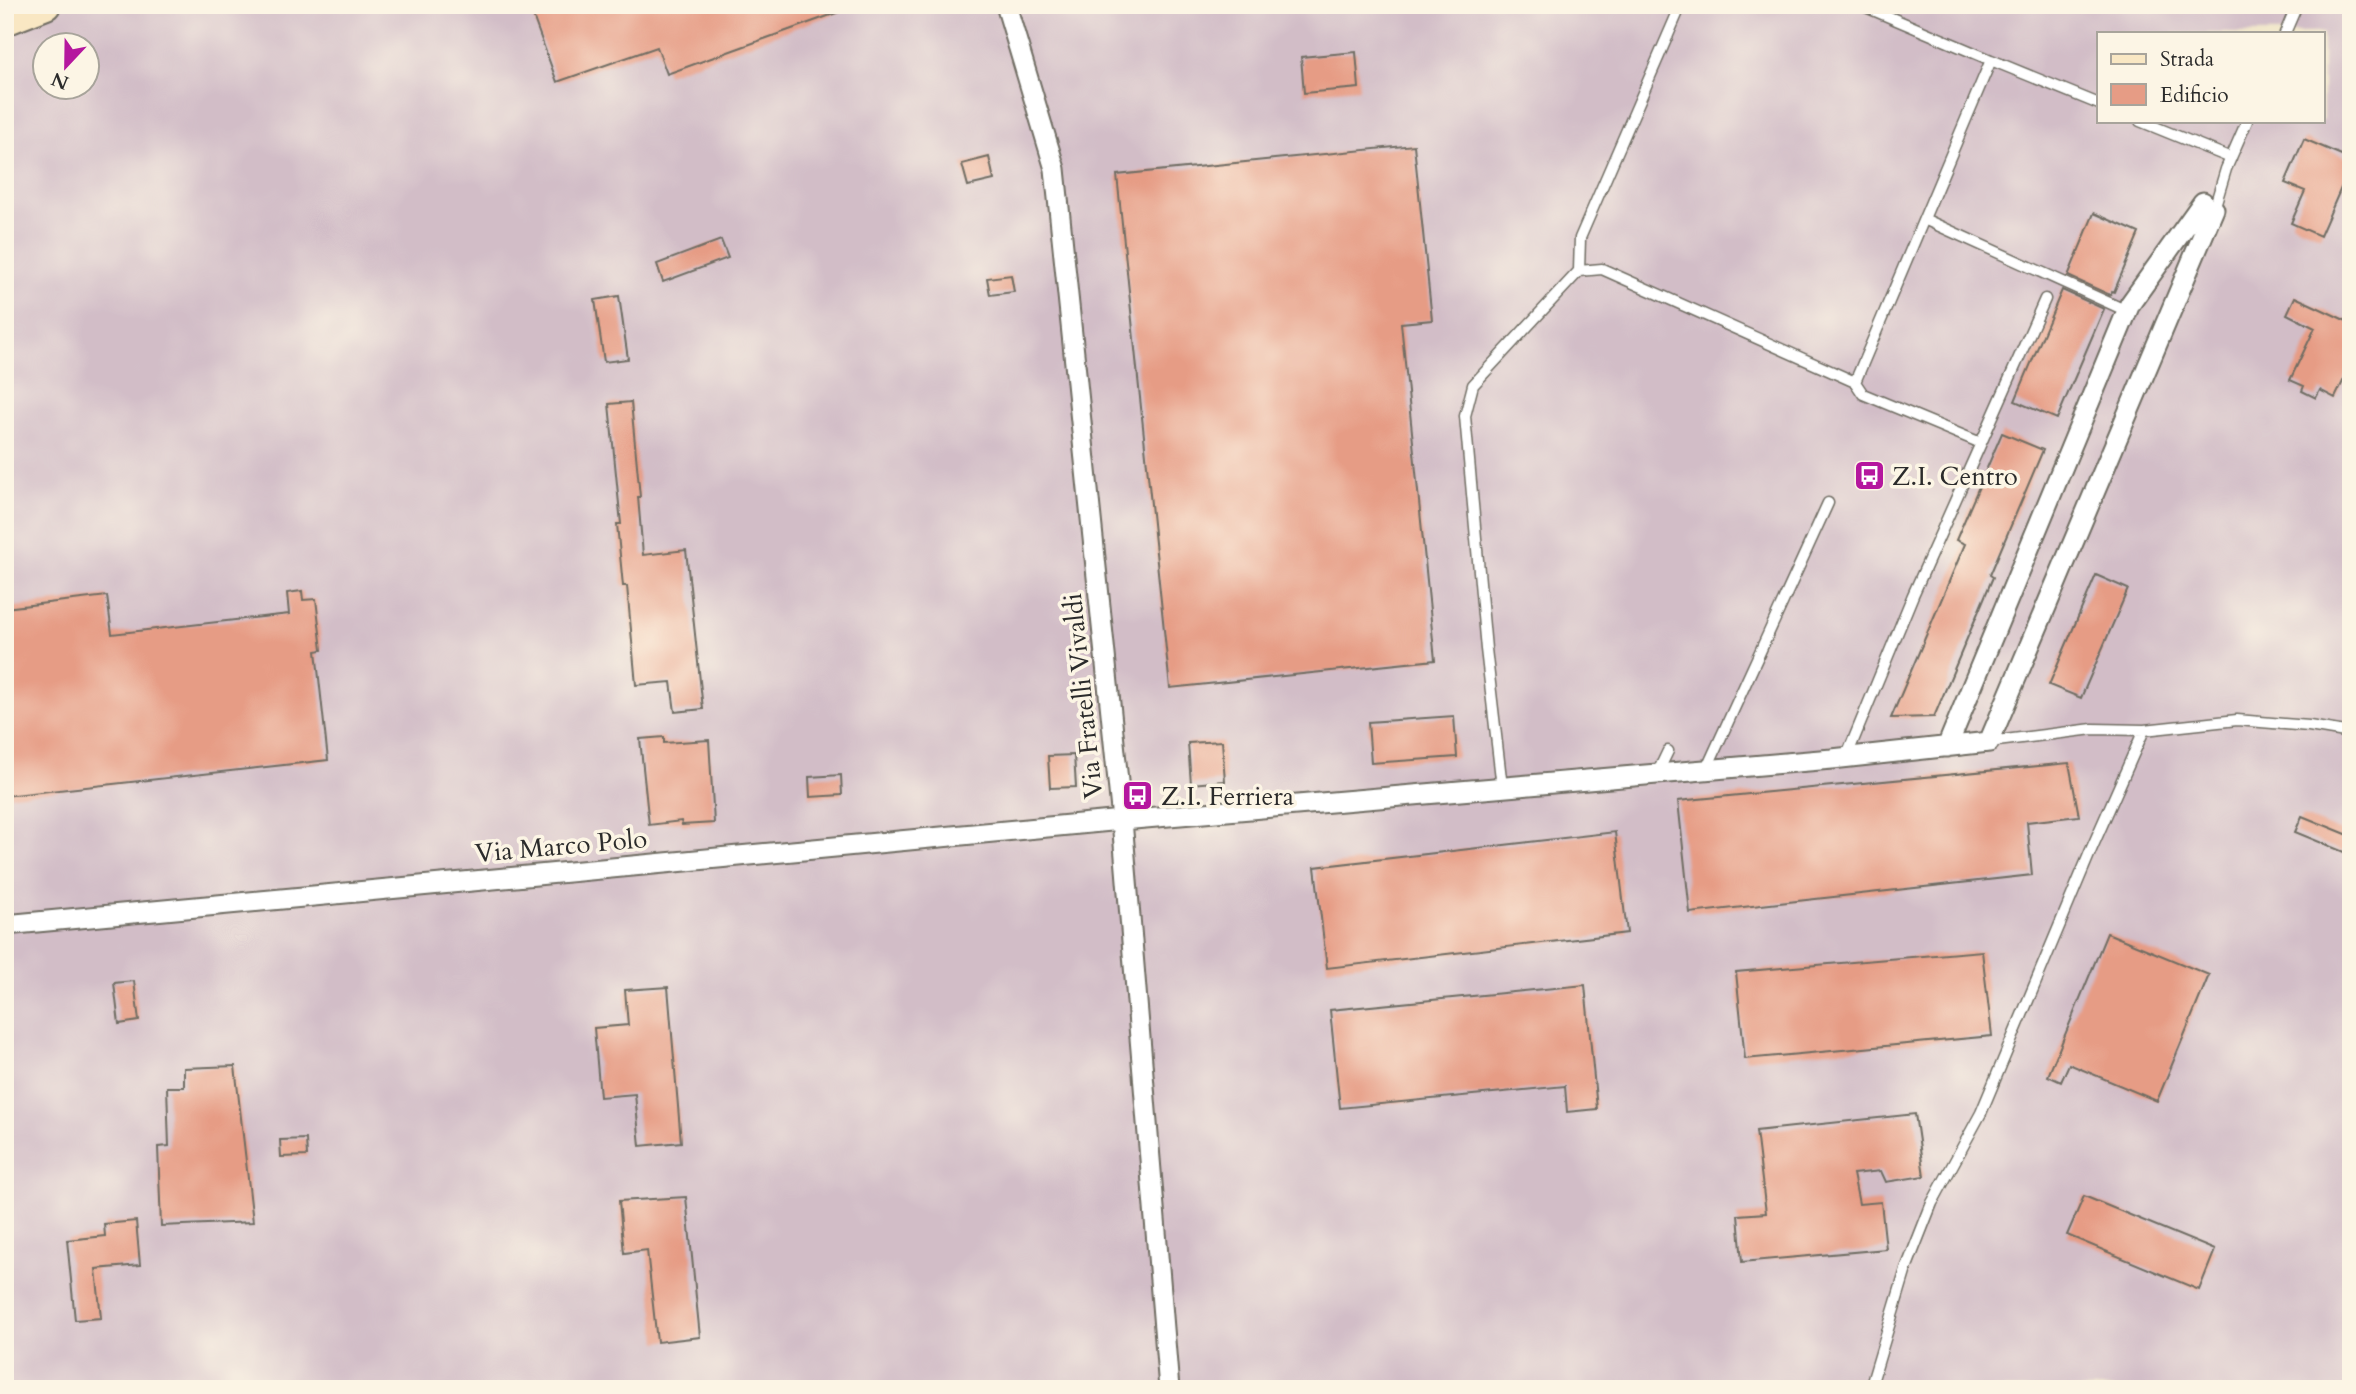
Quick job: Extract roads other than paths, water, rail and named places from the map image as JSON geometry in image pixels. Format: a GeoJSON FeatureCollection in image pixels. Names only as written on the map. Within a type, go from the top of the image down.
{"type":"FeatureCollection","features":[{"type":"Feature","properties":{"kind":"main road"},"geometry":{"type":"LineString","coordinates":[[5,21],[46,5]]}},
{"type":"Feature","properties":{"kind":"street","name":"Via Fratelli Vivaldi"},"geometry":{"type":"LineString","coordinates":[[1006,5],[1055,169],[1122,820],[1169,1389]]}},
{"type":"Feature","properties":{"kind":"street"},"geometry":{"type":"LineString","coordinates":[[1947,747],[2130,304],[2208,206]]}},
{"type":"Feature","properties":{"kind":"street"},"geometry":{"type":"LineString","coordinates":[[1989,742],[2208,206]]}},
{"type":"Feature","properties":{"kind":"street","name":"Via Marco Polo"},"geometry":{"type":"LineString","coordinates":[[5,925],[1122,820],[1846,758],[1989,742]]}},
{"type":"Feature","properties":{"kind":"lane"},"geometry":{"type":"LineString","coordinates":[[1580,271],[1580,239],[1681,5]]}},
{"type":"Feature","properties":{"kind":"lane"},"geometry":{"type":"LineString","coordinates":[[1861,5],[2097,103]]}},
{"type":"Feature","properties":{"kind":"lane"},"geometry":{"type":"LineString","coordinates":[[2285,32],[2297,5]]}},
{"type":"Feature","properties":{"kind":"lane"},"geometry":{"type":"LineString","coordinates":[[1855,382],[1991,60]]}},
{"type":"Feature","properties":{"kind":"lane"},"geometry":{"type":"LineString","coordinates":[[2142,122],[2231,158]]}},
{"type":"Feature","properties":{"kind":"lane"},"geometry":{"type":"LineString","coordinates":[[2208,206],[2247,122]]}},
{"type":"Feature","properties":{"kind":"lane"},"geometry":{"type":"LineString","coordinates":[[1924,219],[2127,311]]}},
{"type":"Feature","properties":{"kind":"lane"},"geometry":{"type":"LineString","coordinates":[[1502,787],[1486,649],[1465,416],[1473,385],[1580,271],[1602,269],[1855,382],[1863,394],[1981,443]]}},
{"type":"Feature","properties":{"kind":"lane"},"geometry":{"type":"LineString","coordinates":[[1846,758],[1913,595],[2045,299]]}},
{"type":"Feature","properties":{"kind":"lane"},"geometry":{"type":"LineString","coordinates":[[1705,771],[1828,503]]}},
{"type":"Feature","properties":{"kind":"lane"},"geometry":{"type":"LineString","coordinates":[[1989,742],[2093,729],[2144,730],[2237,720],[2309,726],[2351,733]]}},
{"type":"Feature","properties":{"kind":"lane"},"geometry":{"type":"LineString","coordinates":[[1870,1389],[1906,1269],[1932,1203],[1981,1113],[2144,730]]}},
{"type":"Feature","properties":{"kind":"lane"},"geometry":{"type":"LineString","coordinates":[[1657,775],[1668,751]]}},
{"type":"Feature","properties":{"kind":"place","name":"Z.I. Centro"},"geometry":{"type":"Point","coordinates":[1869,476]}},
{"type":"Feature","properties":{"kind":"place","name":"Z.I. Ferriera"},"geometry":{"type":"Point","coordinates":[1138,796]}}]}
